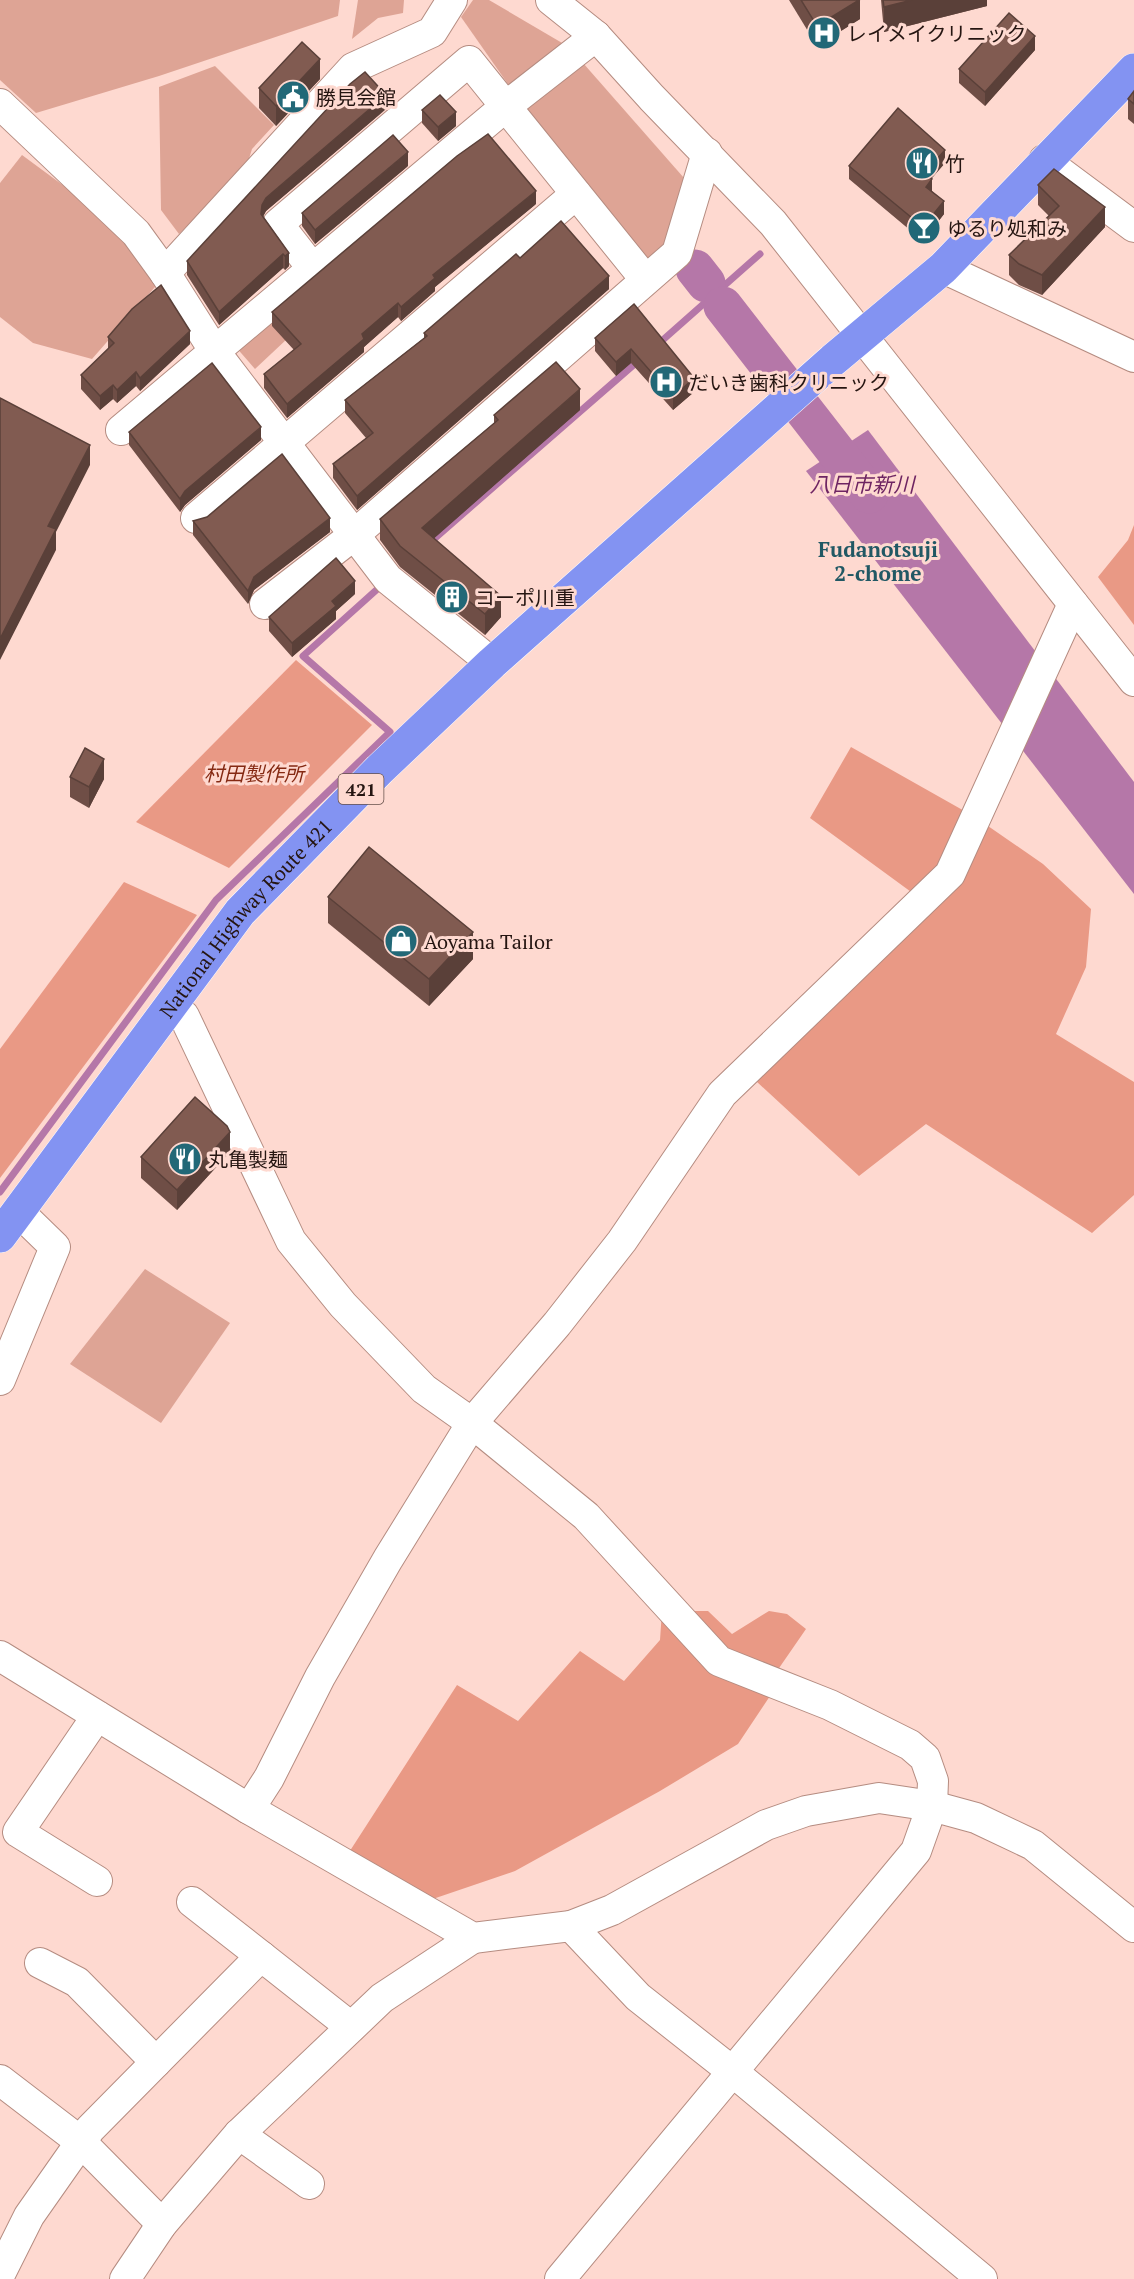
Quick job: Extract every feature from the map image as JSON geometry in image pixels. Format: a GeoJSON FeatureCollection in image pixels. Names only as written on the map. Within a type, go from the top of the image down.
{"type":"FeatureCollection","features":[{"type":"Feature","properties":{"kind":"highway","name":"National Highway Route 421"},"geometry":{"type":"LineString","coordinates":[[9,1224],[240,912],[380,769],[492,663],[833,360],[943,268],[1044,160],[1134,70]]}},
{"type":"Feature","properties":{"kind":"street"},"geometry":{"type":"LineString","coordinates":[[165,273],[353,68],[432,32],[452,0]]}},
{"type":"Feature","properties":{"kind":"street"},"geometry":{"type":"LineString","coordinates":[[551,0],[596,36],[652,98],[773,223],[863,334],[1134,681]]}},
{"type":"Feature","properties":{"kind":"street"},"geometry":{"type":"LineString","coordinates":[[121,430],[505,107],[596,36]]}},
{"type":"Feature","properties":{"kind":"street"},"geometry":{"type":"LineString","coordinates":[[314,269],[278,224],[469,61],[645,279]]}},
{"type":"Feature","properties":{"kind":"street"},"geometry":{"type":"LineString","coordinates":[[5,118],[136,233],[165,273],[215,352],[388,579],[492,663]]}},
{"type":"Feature","properties":{"kind":"street"},"geometry":{"type":"LineString","coordinates":[[265,604],[354,535],[677,253],[707,153]]}},
{"type":"Feature","properties":{"kind":"street"},"geometry":{"type":"LineString","coordinates":[[1044,160],[1134,227]]}},
{"type":"Feature","properties":{"kind":"street"},"geometry":{"type":"LineString","coordinates":[[196,518],[576,194]]}},
{"type":"Feature","properties":{"kind":"street"},"geometry":{"type":"LineString","coordinates":[[943,268],[1134,357]]}},
{"type":"Feature","properties":{"kind":"street"},"geometry":{"type":"LineString","coordinates":[[249,1809],[269,1778],[320,1677],[382,1569],[472,1422],[557,1324],[622,1240],[722,1094],[950,874],[1073,604]]}},
{"type":"Feature","properties":{"kind":"street"},"geometry":{"type":"LineString","coordinates":[[165,1014],[184,1016],[291,1241],[343,1305],[424,1389],[472,1422],[586,1516],[719,1661],[830,1705],[910,1745],[925,1758],[933,1781],[932,1806],[916,1851],[560,2279]]}},
{"type":"Feature","properties":{"kind":"street"},"geometry":{"type":"LineString","coordinates":[[0,1380],[55,1247],[9,1224]]}},
{"type":"Feature","properties":{"kind":"street"},"geometry":{"type":"LineString","coordinates":[[0,1656],[249,1809],[472,1938]]}},
{"type":"Feature","properties":{"kind":"street"},"geometry":{"type":"LineString","coordinates":[[97,1716],[18,1833],[97,1881]]}},
{"type":"Feature","properties":{"kind":"street"},"geometry":{"type":"LineString","coordinates":[[125,2279],[162,2224],[239,2134],[382,1998],[472,1938],[571,1926],[612,1910],[766,1825],[806,1811],[879,1798],[932,1806],[976,1818],[1034,1845],[1134,1927]]}},
{"type":"Feature","properties":{"kind":"street"},"geometry":{"type":"LineString","coordinates":[[192,1902],[351,2027]]}},
{"type":"Feature","properties":{"kind":"street"},"geometry":{"type":"LineString","coordinates":[[571,1926],[638,1997],[733,2072],[982,2279]]}},
{"type":"Feature","properties":{"kind":"street"},"geometry":{"type":"LineString","coordinates":[[0,2274],[29,2216],[90,2129],[261,1956]]}},
{"type":"Feature","properties":{"kind":"street"},"geometry":{"type":"LineString","coordinates":[[40,1963],[77,1982],[156,2062]]}},
{"type":"Feature","properties":{"kind":"street"},"geometry":{"type":"LineString","coordinates":[[0,2080],[81,2142],[162,2224]]}},
{"type":"Feature","properties":{"kind":"street"},"geometry":{"type":"LineString","coordinates":[[239,2134],[309,2184]]}},
{"type":"Feature","properties":{"kind":"shaded area"},"geometry":{"type":"Polygon","coordinates":[[[0,0],[340,0],[338,16],[159,76],[36,113],[0,80],[0,0]]]}},
{"type":"Feature","properties":{"kind":"shaded area"},"geometry":{"type":"Polygon","coordinates":[[[358,0],[404,0],[403,13],[378,18],[352,39],[358,0]]]}},
{"type":"Feature","properties":{"kind":"shaded area"},"geometry":{"type":"Polygon","coordinates":[[[473,0],[489,0],[569,47],[684,178],[668,246],[645,260],[529,114],[461,17],[473,0]]]}},
{"type":"Feature","properties":{"kind":"shaded area"},"geometry":{"type":"Polygon","coordinates":[[[215,66],[274,125],[252,149],[247,165],[179,234],[161,210],[159,87],[215,66]]]}},
{"type":"Feature","properties":{"kind":"shaded area"},"geometry":{"type":"Polygon","coordinates":[[[22,155],[133,237],[162,279],[92,359],[33,343],[0,317],[0,183],[22,155]]]}},
{"type":"Feature","properties":{"kind":"shaded area"},"geometry":{"type":"Polygon","coordinates":[[[269,312],[288,338],[255,369],[235,346],[269,312]]]}},
{"type":"Feature","properties":{"kind":"shaded area"},"geometry":{"type":"Polygon","coordinates":[[[145,1269],[230,1323],[161,1423],[70,1364],[145,1269]]]}},
{"type":"Feature","properties":{"kind":"green space"},"geometry":{"type":"Polygon","coordinates":[[[1134,525],[1134,625],[1098,577],[1128,540],[1134,525]]]}},
{"type":"Feature","properties":{"kind":"green space","name":"村田製作所"},"geometry":{"type":"Polygon","coordinates":[[[296,660],[372,725],[229,868],[136,822],[296,660]]]}},
{"type":"Feature","properties":{"kind":"green space"},"geometry":{"type":"Polygon","coordinates":[[[851,747],[975,817],[1043,864],[1091,909],[1086,967],[1056,1034],[1134,1082],[1134,1195],[1092,1233],[926,1124],[859,1176],[756,1081],[918,897],[810,818],[851,747]]]}},
{"type":"Feature","properties":{"kind":"green space"},"geometry":{"type":"Polygon","coordinates":[[[124,882],[197,915],[0,1178],[0,1049],[124,882]]]}},
{"type":"Feature","properties":{"kind":"green space"},"geometry":{"type":"Polygon","coordinates":[[[662,1611],[774,1690],[738,1744],[660,1791],[515,1871],[421,1903],[346,1857],[457,1685],[518,1721],[580,1651],[624,1681],[660,1640],[662,1611]]]}},
{"type":"Feature","properties":{"kind":"green space"},"geometry":{"type":"Polygon","coordinates":[[[674,1611],[708,1611],[732,1634],[769,1611],[787,1614],[806,1629],[777,1671],[743,1662],[674,1611]]]}},
{"type":"Feature","properties":{"kind":"water","name":"八日市新川"},"geometry":{"type":"Polygon","coordinates":[[[868,430],[1134,782],[1134,894],[806,471],[868,430]]]}},
{"type":"Feature","properties":{"kind":"building"},"geometry":{"type":"Polygon","coordinates":[[[801,0],[859,0],[817,26],[801,0]]]}},
{"type":"Feature","properties":{"kind":"building"},"geometry":{"type":"Polygon","coordinates":[[[883,0],[912,0],[884,7],[883,0]]]}},
{"type":"Feature","properties":{"kind":"building"},"geometry":{"type":"Polygon","coordinates":[[[1009,13],[1035,36],[985,92],[959,69],[1009,13]]]}},
{"type":"Feature","properties":{"kind":"building"},"geometry":{"type":"Polygon","coordinates":[[[302,42],[320,59],[276,106],[259,88],[302,42]]]}},
{"type":"Feature","properties":{"kind":"building"},"geometry":{"type":"Polygon","coordinates":[[[365,72],[386,95],[266,198],[261,214],[289,253],[285,256],[283,254],[219,312],[187,261],[350,84],[365,72]]]}},
{"type":"Feature","properties":{"kind":"building"},"geometry":{"type":"Polygon","coordinates":[[[1134,91],[1134,104],[1128,99],[1134,91]]]}},
{"type":"Feature","properties":{"kind":"building"},"geometry":{"type":"Polygon","coordinates":[[[440,95],[456,112],[438,127],[422,110],[440,95]]]}},
{"type":"Feature","properties":{"kind":"building"},"geometry":{"type":"Polygon","coordinates":[[[898,108],[945,150],[924,173],[932,179],[926,187],[944,201],[923,227],[849,166],[898,108]]]}},
{"type":"Feature","properties":{"kind":"building"},"geometry":{"type":"Polygon","coordinates":[[[488,134],[536,191],[433,275],[435,278],[401,307],[398,303],[362,334],[364,339],[287,404],[264,374],[301,344],[272,312],[457,156],[488,134]]]}},
{"type":"Feature","properties":{"kind":"building"},"geometry":{"type":"Polygon","coordinates":[[[393,135],[408,152],[315,230],[302,213],[393,135]]]}},
{"type":"Feature","properties":{"kind":"building"},"geometry":{"type":"Polygon","coordinates":[[[1054,169],[1105,207],[1042,275],[1019,264],[1009,255],[1059,206],[1038,185],[1054,169]]]}},
{"type":"Feature","properties":{"kind":"building"},"geometry":{"type":"Polygon","coordinates":[[[561,221],[609,276],[357,496],[333,464],[373,433],[345,400],[427,336],[424,333],[516,254],[520,258],[561,221]]]}},
{"type":"Feature","properties":{"kind":"building"},"geometry":{"type":"Polygon","coordinates":[[[161,285],[190,331],[140,378],[136,372],[117,390],[113,385],[100,396],[81,375],[114,343],[108,337],[132,309],[161,285]]]}},
{"type":"Feature","properties":{"kind":"building"},"geometry":{"type":"Polygon","coordinates":[[[634,304],[694,378],[673,397],[631,349],[616,362],[595,338],[634,304]]]}},
{"type":"Feature","properties":{"kind":"building"},"geometry":{"type":"Polygon","coordinates":[[[556,362],[580,389],[422,528],[501,596],[485,614],[400,546],[380,519],[498,420],[494,415],[556,362]]]}},
{"type":"Feature","properties":{"kind":"building"},"geometry":{"type":"Polygon","coordinates":[[[212,363],[261,427],[185,491],[180,499],[129,432],[212,363]]]}},
{"type":"Feature","properties":{"kind":"building"},"geometry":{"type":"Polygon","coordinates":[[[0,398],[90,445],[48,526],[56,529],[0,639],[0,398]]]}},
{"type":"Feature","properties":{"kind":"building"},"geometry":{"type":"Polygon","coordinates":[[[282,454],[330,518],[254,577],[248,591],[193,521],[207,517],[282,454]]]}},
{"type":"Feature","properties":{"kind":"building"},"geometry":{"type":"Polygon","coordinates":[[[336,558],[355,581],[332,601],[336,606],[292,643],[269,617],[336,558]]]}},
{"type":"Feature","properties":{"kind":"building"},"geometry":{"type":"Polygon","coordinates":[[[85,748],[104,759],[89,787],[70,777],[85,748]]]}},
{"type":"Feature","properties":{"kind":"building"},"geometry":{"type":"Polygon","coordinates":[[[369,847],[473,932],[429,979],[328,897],[369,847]]]}},
{"type":"Feature","properties":{"kind":"building"},"geometry":{"type":"Polygon","coordinates":[[[195,1097],[227,1126],[230,1132],[177,1190],[141,1157],[195,1097]]]}},
{"type":"Feature","properties":{"kind":"waterway"},"geometry":{"type":"LineString","coordinates":[[656,346],[760,254]]}},
{"type":"Feature","properties":{"kind":"waterway","name":"八日市新川"},"geometry":{"type":"LineString","coordinates":[[695,269],[706,283]]}},
{"type":"Feature","properties":{"kind":"waterway","name":"八日市新川"},"geometry":{"type":"LineString","coordinates":[[723,306],[869,494]]}},
{"type":"Feature","properties":{"kind":"waterway"},"geometry":{"type":"LineString","coordinates":[[427,545],[638,361]]}},
{"type":"Feature","properties":{"kind":"waterway"},"geometry":{"type":"LineString","coordinates":[[0,1192],[216,900],[390,732],[303,656],[383,584]]}},
{"type":"Feature","properties":{"kind":"place","name":"レイメイクリニック"},"geometry":{"type":"Point","coordinates":[824,33]}},
{"type":"Feature","properties":{"kind":"place","name":"勝見会館"},"geometry":{"type":"Point","coordinates":[293,97]}},
{"type":"Feature","properties":{"kind":"place","name":"竹"},"geometry":{"type":"Point","coordinates":[922,163]}},
{"type":"Feature","properties":{"kind":"place","name":"ゆるり処和み"},"geometry":{"type":"Point","coordinates":[924,228]}},
{"type":"Feature","properties":{"kind":"place","name":"だいき歯科クリニック"},"geometry":{"type":"Point","coordinates":[666,382]}},
{"type":"Feature","properties":{"kind":"place","name":"コーポ川重"},"geometry":{"type":"Point","coordinates":[452,597]}},
{"type":"Feature","properties":{"kind":"place","name":"Aoyama Tailor"},"geometry":{"type":"Point","coordinates":[401,941]}},
{"type":"Feature","properties":{"kind":"place","name":"丸亀製麺"},"geometry":{"type":"Point","coordinates":[185,1159]}},
{"type":"Feature","properties":{"kind":"district","name":"Fudanotsuji 2-chome"},"geometry":{"type":"Point","coordinates":[878,561]}}]}
